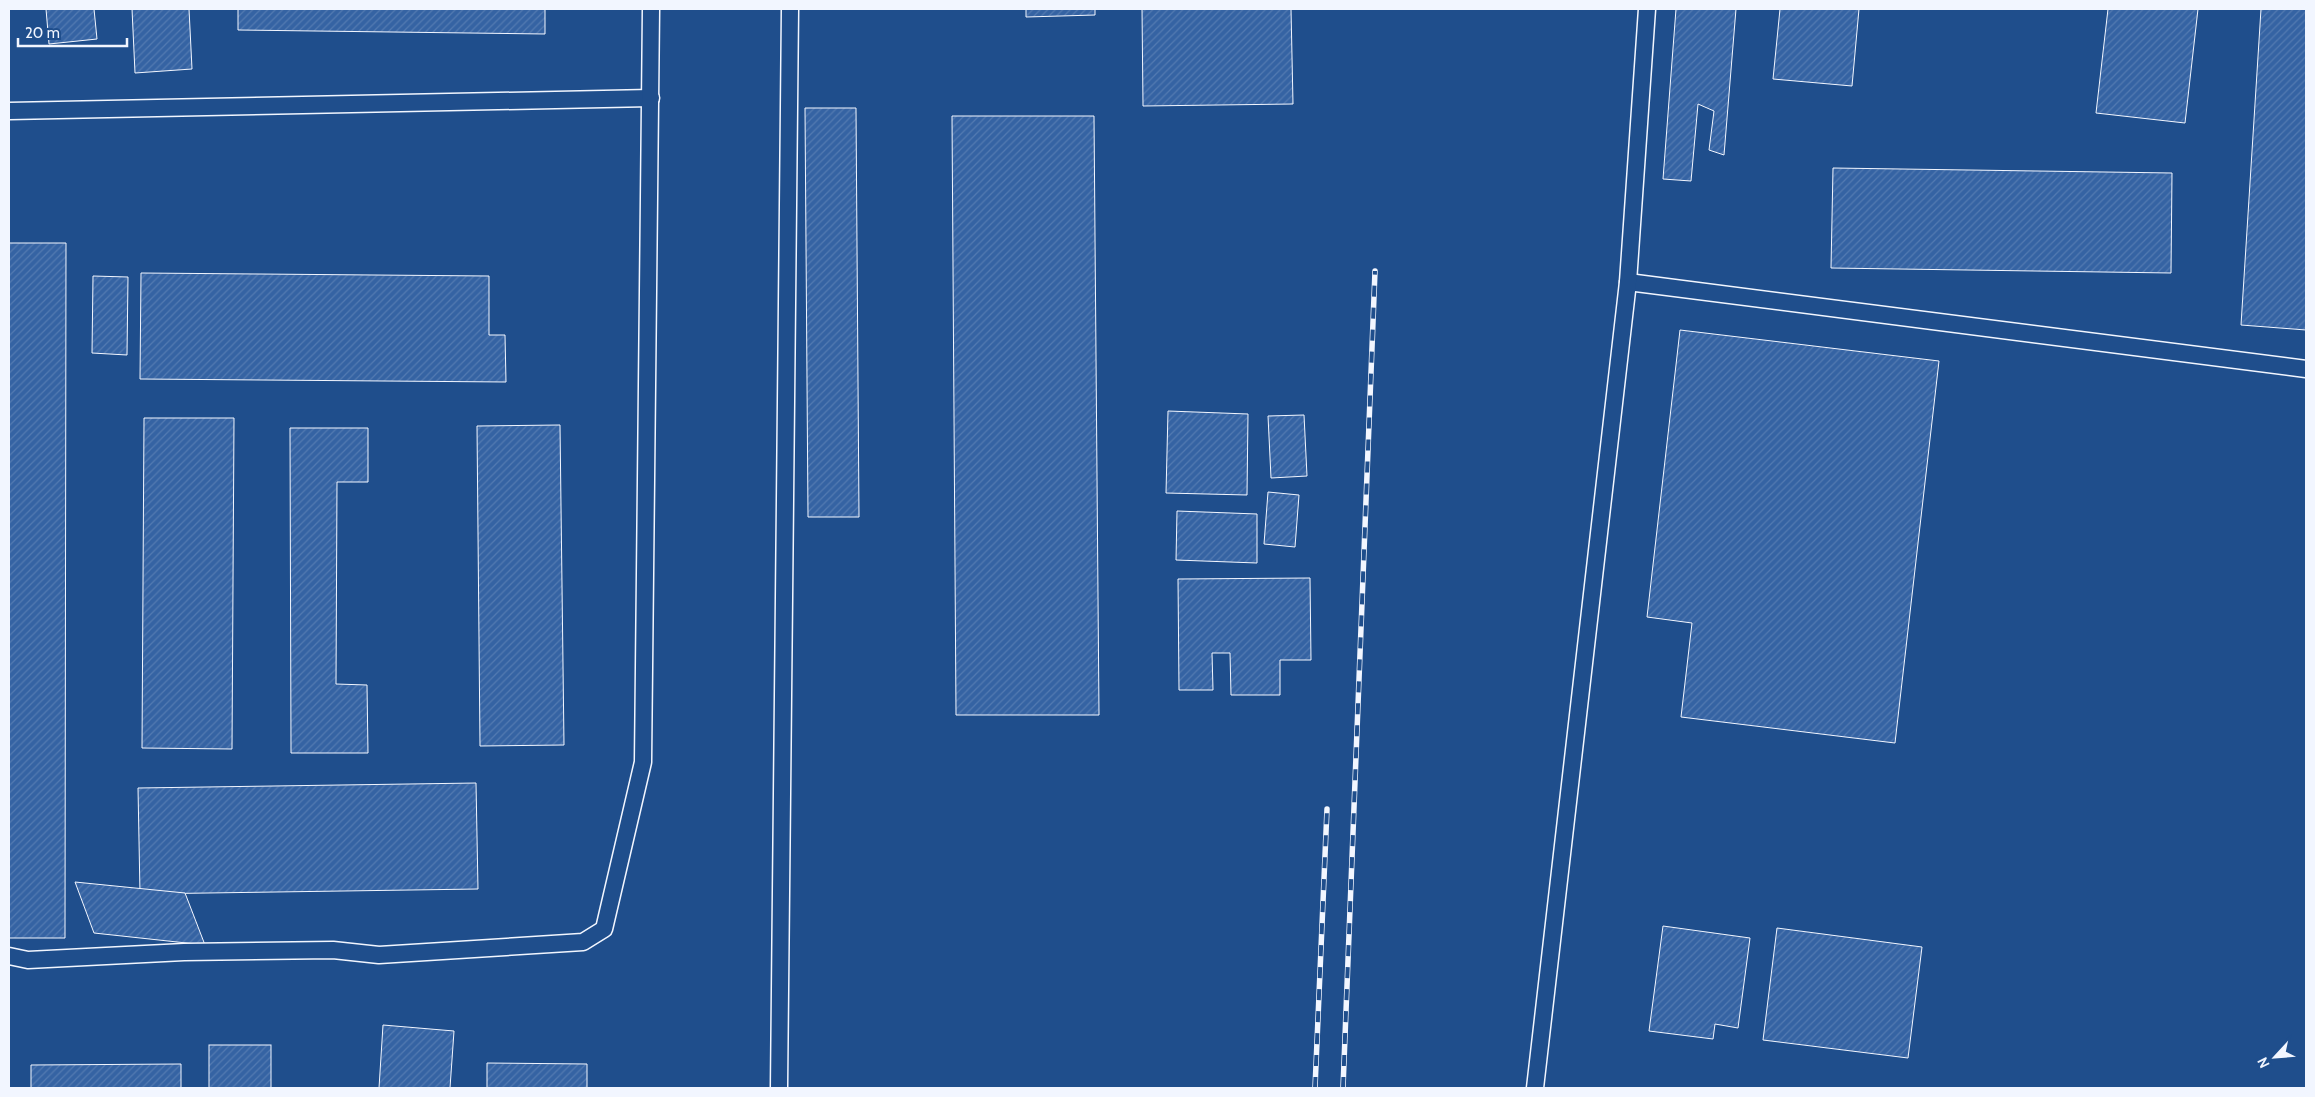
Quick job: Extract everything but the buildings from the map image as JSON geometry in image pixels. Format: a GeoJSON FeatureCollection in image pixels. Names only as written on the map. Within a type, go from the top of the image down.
{"type":"FeatureCollection","features":[{"type":"Feature","properties":{"kind":"lane"},"geometry":{"type":"LineString","coordinates":[[9,956],[28,960],[184,952],[333,950],[379,955],[584,942],[604,928],[643,762],[651,9]]}},
{"type":"Feature","properties":{"kind":"lane"},"geometry":{"type":"LineString","coordinates":[[779,1088],[790,9]]}},
{"type":"Feature","properties":{"kind":"lane"},"geometry":{"type":"LineString","coordinates":[[1535,1088],[1628,282],[1648,9]]}},
{"type":"Feature","properties":{"kind":"lane"},"geometry":{"type":"LineString","coordinates":[[9,111],[651,98]]}},
{"type":"Feature","properties":{"kind":"lane"},"geometry":{"type":"LineString","coordinates":[[1628,282],[2306,369]]}},
{"type":"Feature","properties":{"kind":"railway"},"geometry":{"type":"LineString","coordinates":[[1343,1088],[1375,271]]}},
{"type":"Feature","properties":{"kind":"railway"},"geometry":{"type":"LineString","coordinates":[[1315,1088],[1327,809]]}}]}
